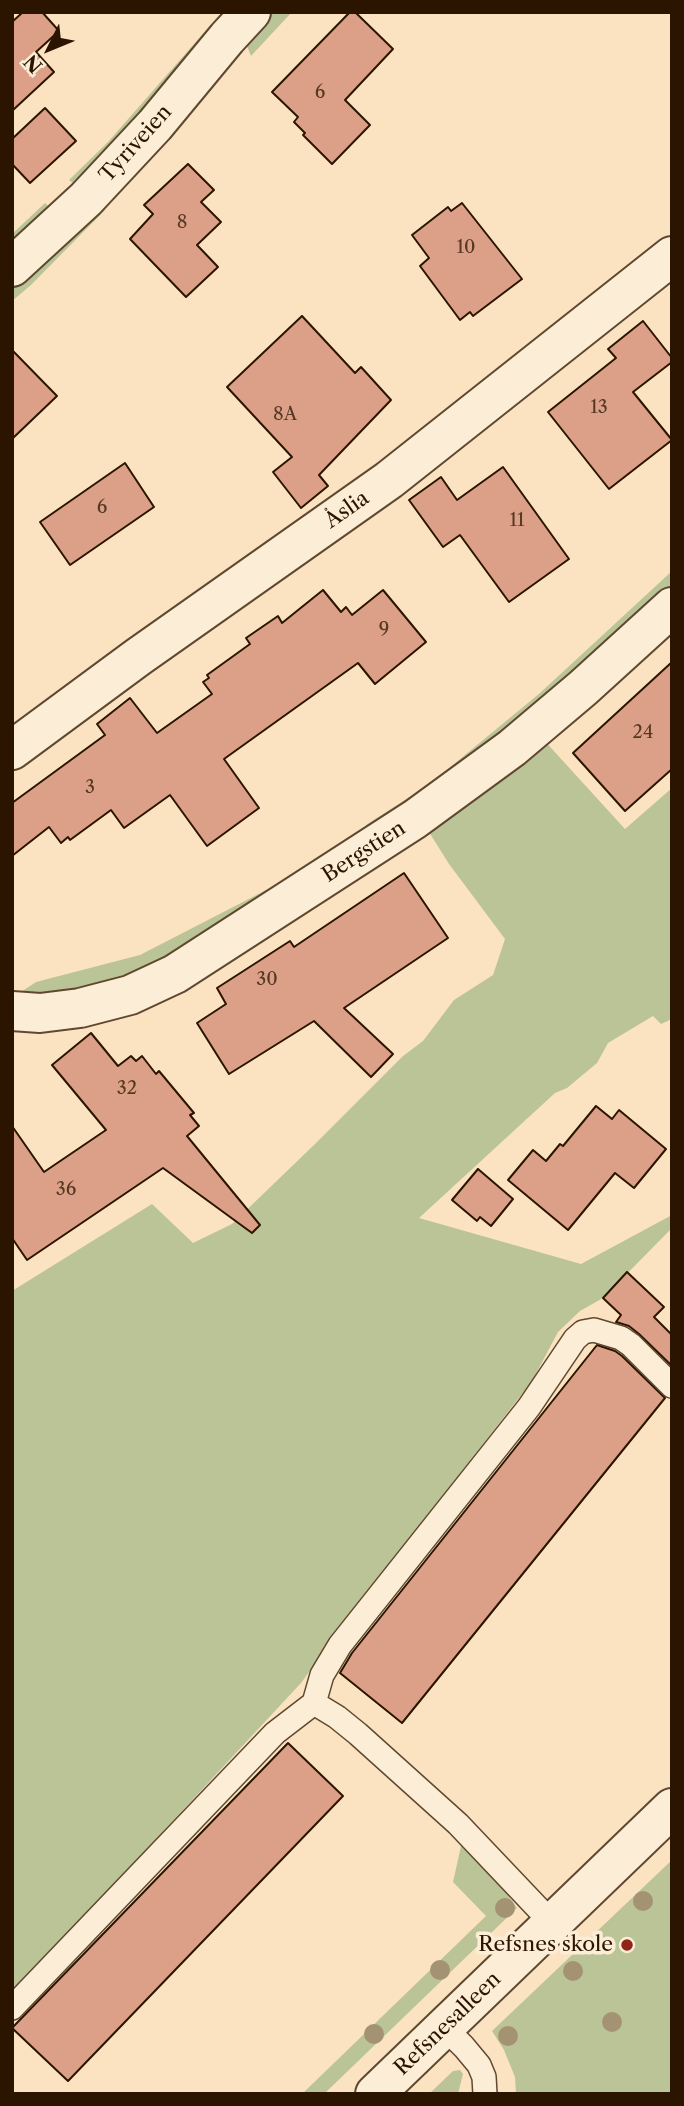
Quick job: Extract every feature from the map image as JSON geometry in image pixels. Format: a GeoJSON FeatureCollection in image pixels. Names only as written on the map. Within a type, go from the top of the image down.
{"type":"FeatureCollection","features":[{"type":"Feature","properties":{"kind":"street","name":"Tyriveien"},"geometry":{"type":"LineString","coordinates":[[12,267],[86,199],[155,125],[251,12]]}},
{"type":"Feature","properties":{"kind":"street","name":"Åslia"},"geometry":{"type":"LineString","coordinates":[[12,750],[138,657],[389,481],[672,256]]}},
{"type":"Feature","properties":{"kind":"street","name":"Bergstien"},"geometry":{"type":"LineString","coordinates":[[12,1011],[40,1013],[80,1008],[130,995],[175,974],[415,819],[501,755],[583,688],[672,607]]}},
{"type":"Feature","properties":{"kind":"street","name":"Refsnesalleen"},"geometry":{"type":"LineString","coordinates":[[375,2094],[672,1808]]}},
{"type":"Feature","properties":{"kind":"lane"},"geometry":{"type":"LineString","coordinates":[[12,2008],[275,1733],[314,1703],[322,1675],[340,1645],[529,1407],[575,1339],[583,1332],[594,1330],[621,1338],[672,1386]]}},
{"type":"Feature","properties":{"kind":"lane"},"geometry":{"type":"LineString","coordinates":[[314,1703],[358,1734],[458,1824],[552,1923]]}},
{"type":"Feature","properties":{"kind":"lane"},"geometry":{"type":"LineString","coordinates":[[444,2027],[479,2065],[484,2077],[485,2094]]}},
{"type":"Feature","properties":{"kind":"green space"},"geometry":{"type":"Polygon","coordinates":[[[222,12],[234,12],[78,187],[69,180],[108,142],[222,12]]]}},
{"type":"Feature","properties":{"kind":"green space"},"geometry":{"type":"Polygon","coordinates":[[[268,12],[292,12],[251,56],[247,46],[251,30],[268,12]]]}},
{"type":"Feature","properties":{"kind":"green space"},"geometry":{"type":"Polygon","coordinates":[[[45,203],[53,210],[12,248],[12,234],[45,203]]]}},
{"type":"Feature","properties":{"kind":"green space"},"geometry":{"type":"Polygon","coordinates":[[[98,203],[105,210],[12,301],[12,281],[98,203]]]}},
{"type":"Feature","properties":{"kind":"green space"},"geometry":{"type":"Polygon","coordinates":[[[672,571],[672,594],[618,643],[374,833],[366,825],[431,783],[540,693],[672,571]]]}},
{"type":"Feature","properties":{"kind":"green space"},"geometry":{"type":"Polygon","coordinates":[[[542,738],[625,829],[672,788],[672,1019],[661,1024],[653,1016],[608,1043],[597,1063],[567,1088],[555,1093],[419,1218],[581,1264],[672,1215],[672,1228],[603,1298],[580,1311],[558,1332],[532,1381],[377,1580],[301,1683],[12,1994],[12,1291],[152,1204],[193,1243],[232,1224],[403,1056],[423,1041],[454,1000],[493,975],[505,939],[449,864],[424,824],[542,738]]]}},
{"type":"Feature","properties":{"kind":"green space"},"geometry":{"type":"Polygon","coordinates":[[[321,855],[289,890],[167,964],[83,997],[15,996],[36,982],[140,955],[272,887],[321,855]]]}},
{"type":"Feature","properties":{"kind":"green space"},"geometry":{"type":"Polygon","coordinates":[[[461,1846],[499,1883],[517,1908],[324,2094],[302,2094],[486,1916],[453,1882],[461,1846]]]}},
{"type":"Feature","properties":{"kind":"green space","name":"Refsnes skole"},"geometry":{"type":"Polygon","coordinates":[[[672,1860],[672,2094],[516,2094],[515,2077],[504,2050],[492,2031],[672,1860]]]}},
{"type":"Feature","properties":{"kind":"green space"},"geometry":{"type":"Polygon","coordinates":[[[460,2070],[463,2074],[458,2094],[429,2094],[453,2071],[460,2070]]]}},
{"type":"Feature","properties":{"kind":"building"},"geometry":{"type":"Polygon","coordinates":[[[23,12],[42,12],[59,31],[36,52],[54,72],[12,111],[12,22],[23,12]]]}},
{"type":"Feature","properties":{"kind":"building"},"geometry":{"type":"Polygon","coordinates":[[[350,12],[355,12],[393,49],[345,100],[370,125],[332,164],[303,135],[305,133],[294,122],[298,117],[272,92],[350,12]]]}},
{"type":"Feature","properties":{"kind":"building"},"geometry":{"type":"Polygon","coordinates":[[[45,108],[76,141],[30,183],[12,164],[12,139],[45,108]]]}},
{"type":"Feature","properties":{"kind":"building"},"geometry":{"type":"Polygon","coordinates":[[[188,164],[214,190],[201,202],[221,222],[197,245],[218,267],[186,297],[130,239],[153,214],[144,205],[188,164]]]}},
{"type":"Feature","properties":{"kind":"building"},"geometry":{"type":"Polygon","coordinates":[[[462,203],[522,279],[473,316],[470,312],[460,320],[420,266],[429,258],[412,235],[448,207],[451,211],[462,203]]]}},
{"type":"Feature","properties":{"kind":"building"},"geometry":{"type":"Polygon","coordinates":[[[302,316],[355,373],[361,367],[391,400],[319,475],[328,486],[301,508],[273,472],[292,457],[227,387],[302,316]]]}},
{"type":"Feature","properties":{"kind":"building"},"geometry":{"type":"Polygon","coordinates":[[[643,321],[672,358],[672,362],[633,392],[672,440],[609,489],[548,412],[616,358],[608,349],[643,321]]]}},
{"type":"Feature","properties":{"kind":"building"},"geometry":{"type":"Polygon","coordinates":[[[12,350],[57,396],[12,439],[12,350]]]}},
{"type":"Feature","properties":{"kind":"building"},"geometry":{"type":"Polygon","coordinates":[[[125,463],[154,507],[70,565],[40,522],[125,463]]]}},
{"type":"Feature","properties":{"kind":"building"},"geometry":{"type":"Polygon","coordinates":[[[503,467],[569,559],[509,602],[460,535],[443,547],[409,500],[441,477],[457,500],[503,467]]]}},
{"type":"Feature","properties":{"kind":"building"},"geometry":{"type":"Polygon","coordinates":[[[323,590],[341,612],[346,607],[352,615],[383,590],[426,642],[375,684],[358,663],[224,759],[259,808],[207,846],[170,795],[124,828],[111,810],[70,840],[68,837],[61,843],[49,827],[12,856],[12,803],[105,735],[97,724],[130,698],[157,733],[212,694],[203,682],[209,678],[207,675],[250,644],[246,638],[278,616],[282,623],[323,590]]]}},
{"type":"Feature","properties":{"kind":"building"},"geometry":{"type":"Polygon","coordinates":[[[672,662],[672,769],[625,811],[573,753],[672,662]]]}},
{"type":"Feature","properties":{"kind":"building"},"geometry":{"type":"Polygon","coordinates":[[[404,873],[448,938],[344,1008],[393,1054],[371,1077],[314,1021],[229,1074],[197,1023],[226,1004],[217,988],[290,941],[294,947],[404,873]]]}},
{"type":"Feature","properties":{"kind":"building"},"geometry":{"type":"Polygon","coordinates":[[[91,1033],[118,1066],[131,1056],[136,1061],[142,1056],[156,1074],[159,1071],[194,1113],[190,1115],[199,1126],[187,1136],[260,1225],[252,1233],[163,1168],[27,1260],[12,1238],[12,1126],[44,1172],[106,1130],[52,1065],[91,1033]]]}},
{"type":"Feature","properties":{"kind":"building"},"geometry":{"type":"Polygon","coordinates":[[[596,1106],[612,1119],[619,1110],[666,1149],[634,1188],[615,1173],[568,1230],[508,1180],[533,1150],[546,1161],[560,1144],[563,1146],[596,1106]]]}},
{"type":"Feature","properties":{"kind":"building"},"geometry":{"type":"Polygon","coordinates":[[[478,1169],[513,1199],[491,1226],[480,1217],[477,1221],[452,1200],[478,1169]]]}},
{"type":"Feature","properties":{"kind":"building"},"geometry":{"type":"Polygon","coordinates":[[[627,1272],[664,1307],[654,1317],[672,1335],[672,1366],[629,1326],[616,1322],[621,1315],[603,1298],[627,1272]]]}},
{"type":"Feature","properties":{"kind":"building"},"geometry":{"type":"Polygon","coordinates":[[[597,1345],[622,1356],[665,1398],[402,1723],[340,1673],[352,1653],[597,1345]]]}},
{"type":"Feature","properties":{"kind":"building"},"geometry":{"type":"Polygon","coordinates":[[[288,1743],[343,1796],[68,2081],[12,2028],[288,1743]]]}},
{"type":"Feature","properties":{"kind":"place","name":"Refsnes skole"},"geometry":{"type":"Point","coordinates":[627,1945]}}]}
